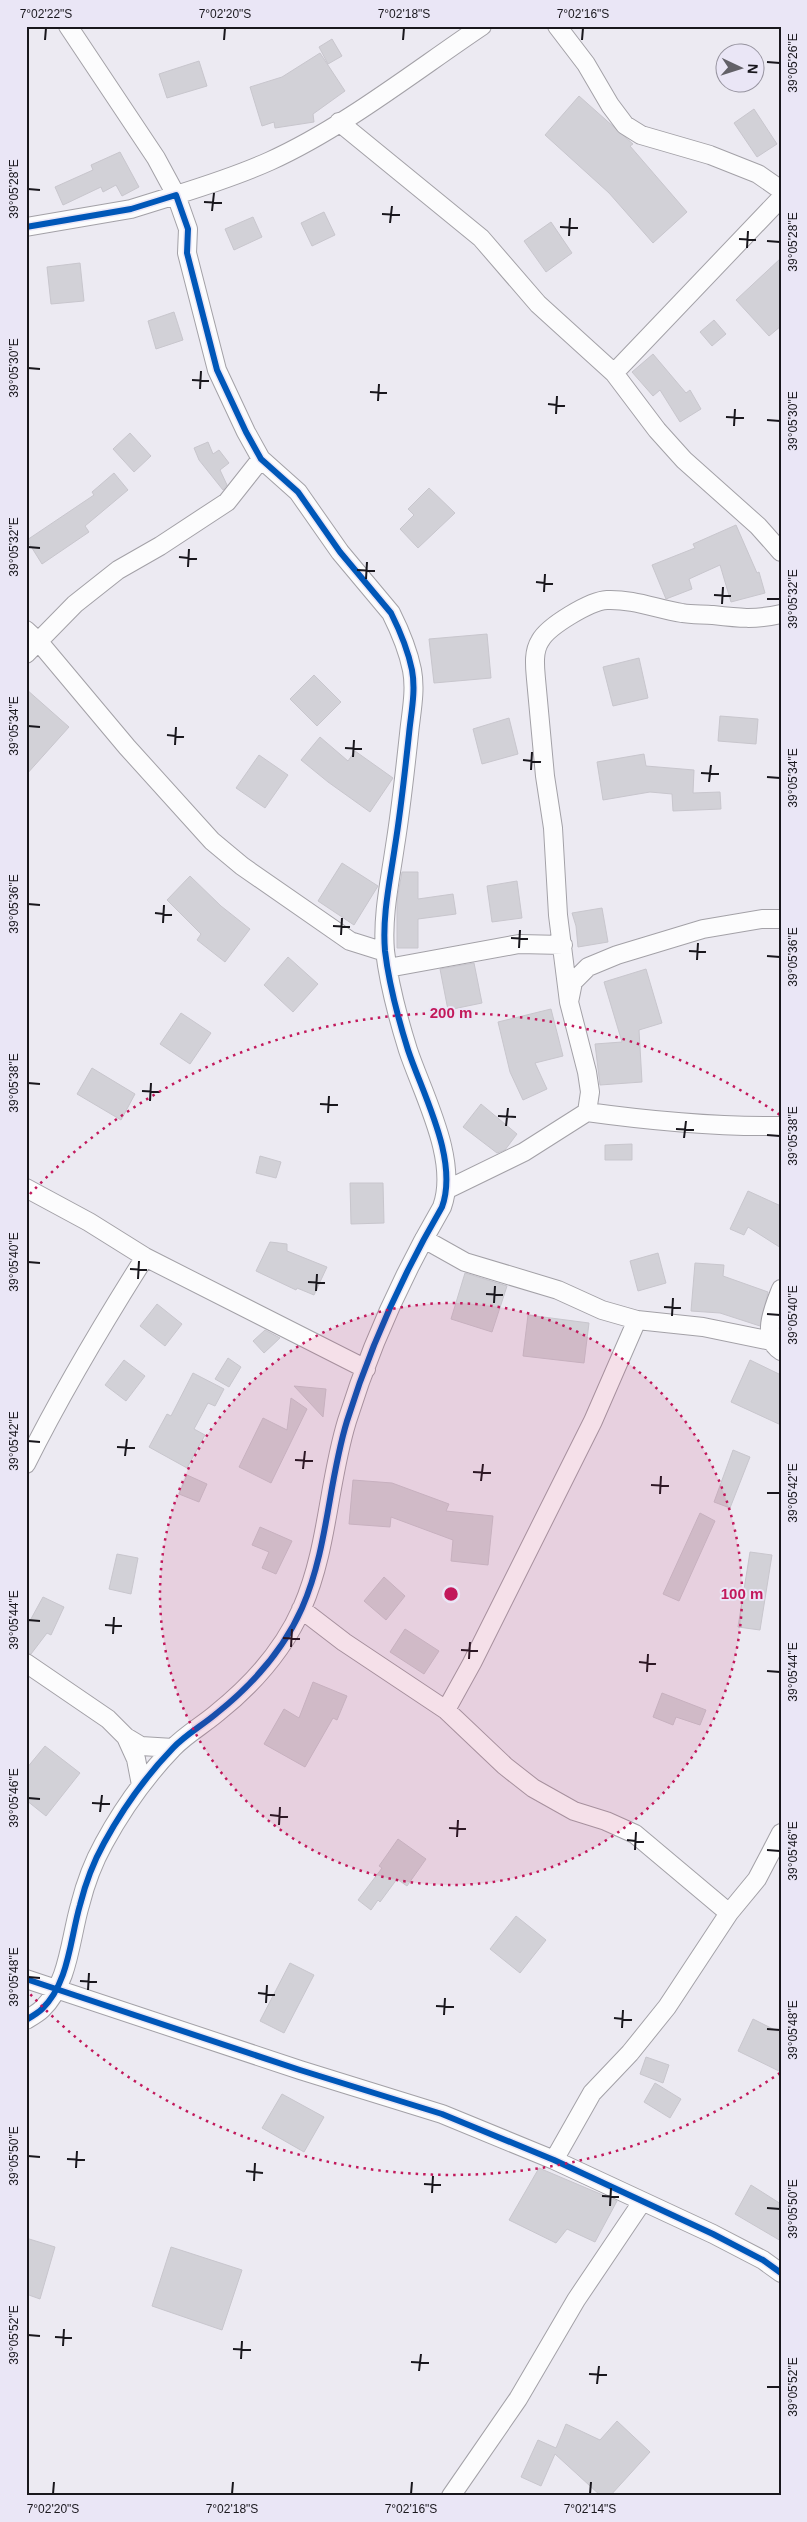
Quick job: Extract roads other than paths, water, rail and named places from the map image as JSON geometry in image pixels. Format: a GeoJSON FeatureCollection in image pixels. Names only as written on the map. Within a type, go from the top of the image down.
{"type":"FeatureCollection","features":[{"type":"Feature","properties":{"kind":"street"},"geometry":{"type":"LineString","coordinates":[[26,2020],[42,2009],[55,1990],[66,1966],[66,1956],[80,1902],[103,1845],[141,1785],[173,1748],[252,1682],[275,1654],[302,1609],[324,1537],[333,1481],[346,1422],[384,1321],[424,1238],[442,1207],[446,1190],[445,1170],[437,1130],[408,1050],[391,989],[384,932],[386,896],[404,785],[414,693],[411,664],[391,613],[340,552],[298,492],[261,460],[217,370],[187,253],[188,229],[176,195],[156,158],[68,26]]}},
{"type":"Feature","properties":{"kind":"street"},"geometry":{"type":"LineString","coordinates":[[26,228],[131,209],[218,182],[271,160],[339,122],[482,26]]}},
{"type":"Feature","properties":{"kind":"street"},"geometry":{"type":"LineString","coordinates":[[557,26],[586,64],[610,105],[625,125],[641,135],[710,156],[758,174],[781,190]]}},
{"type":"Feature","properties":{"kind":"street"},"geometry":{"type":"LineString","coordinates":[[339,122],[481,238],[538,304],[614,374],[684,460],[758,526],[781,552]]}},
{"type":"Feature","properties":{"kind":"street"},"geometry":{"type":"LineString","coordinates":[[614,374],[781,198]]}},
{"type":"Feature","properties":{"kind":"street"},"geometry":{"type":"LineString","coordinates":[[26,654],[33,636],[118,570],[228,502],[261,460]]}},
{"type":"Feature","properties":{"kind":"street"},"geometry":{"type":"LineString","coordinates":[[446,1190],[524,1152],[587,1112],[590,1104],[588,1079],[569,1002],[558,915],[553,828],[545,776],[536,679],[535,663],[540,641],[546,634],[575,613],[606,600],[638,603],[683,613],[740,618],[758,619],[781,614]]}},
{"type":"Feature","properties":{"kind":"street"},"geometry":{"type":"LineString","coordinates":[[33,636],[127,746],[212,841],[242,866],[350,941],[387,960],[519,944],[563,945]]}},
{"type":"Feature","properties":{"kind":"street"},"geometry":{"type":"LineString","coordinates":[[569,1002],[573,982],[588,967],[618,955],[703,929],[762,919],[781,919]]}},
{"type":"Feature","properties":{"kind":"street"},"geometry":{"type":"LineString","coordinates":[[587,1112],[655,1121],[732,1126],[781,1126]]}},
{"type":"Feature","properties":{"kind":"street"},"geometry":{"type":"LineString","coordinates":[[26,1188],[89,1222],[145,1257],[366,1369]]}},
{"type":"Feature","properties":{"kind":"street"},"geometry":{"type":"LineString","coordinates":[[424,1238],[465,1262],[558,1290],[602,1310],[637,1320],[703,1326],[776,1346],[771,1323],[781,1289]]}},
{"type":"Feature","properties":{"kind":"street"},"geometry":{"type":"LineString","coordinates":[[26,1464],[48,1418],[79,1363],[145,1257]]}},
{"type":"Feature","properties":{"kind":"street"},"geometry":{"type":"LineString","coordinates":[[446,1710],[580,1447],[637,1320]]}},
{"type":"Feature","properties":{"kind":"street"},"geometry":{"type":"LineString","coordinates":[[302,1609],[344,1642],[446,1710],[505,1766],[533,1788],[574,1811],[606,1821],[635,1834],[729,1914]]}},
{"type":"Feature","properties":{"kind":"street"},"geometry":{"type":"LineString","coordinates":[[26,1663],[108,1719],[126,1737],[141,1746],[173,1748]]}},
{"type":"Feature","properties":{"kind":"street"},"geometry":{"type":"LineString","coordinates":[[126,1737],[136,1759],[141,1785]]}},
{"type":"Feature","properties":{"kind":"street"},"geometry":{"type":"LineString","coordinates":[[554,2160],[592,2093],[630,2053],[667,2007],[729,1914],[757,1879],[781,1833]]}},
{"type":"Feature","properties":{"kind":"street"},"geometry":{"type":"LineString","coordinates":[[26,1979],[55,1990],[442,2114],[554,2160],[713,2234],[780,2270]]}},
{"type":"Feature","properties":{"kind":"street"},"geometry":{"type":"LineString","coordinates":[[451,2496],[518,2398],[576,2300],[642,2202]]}}]}
